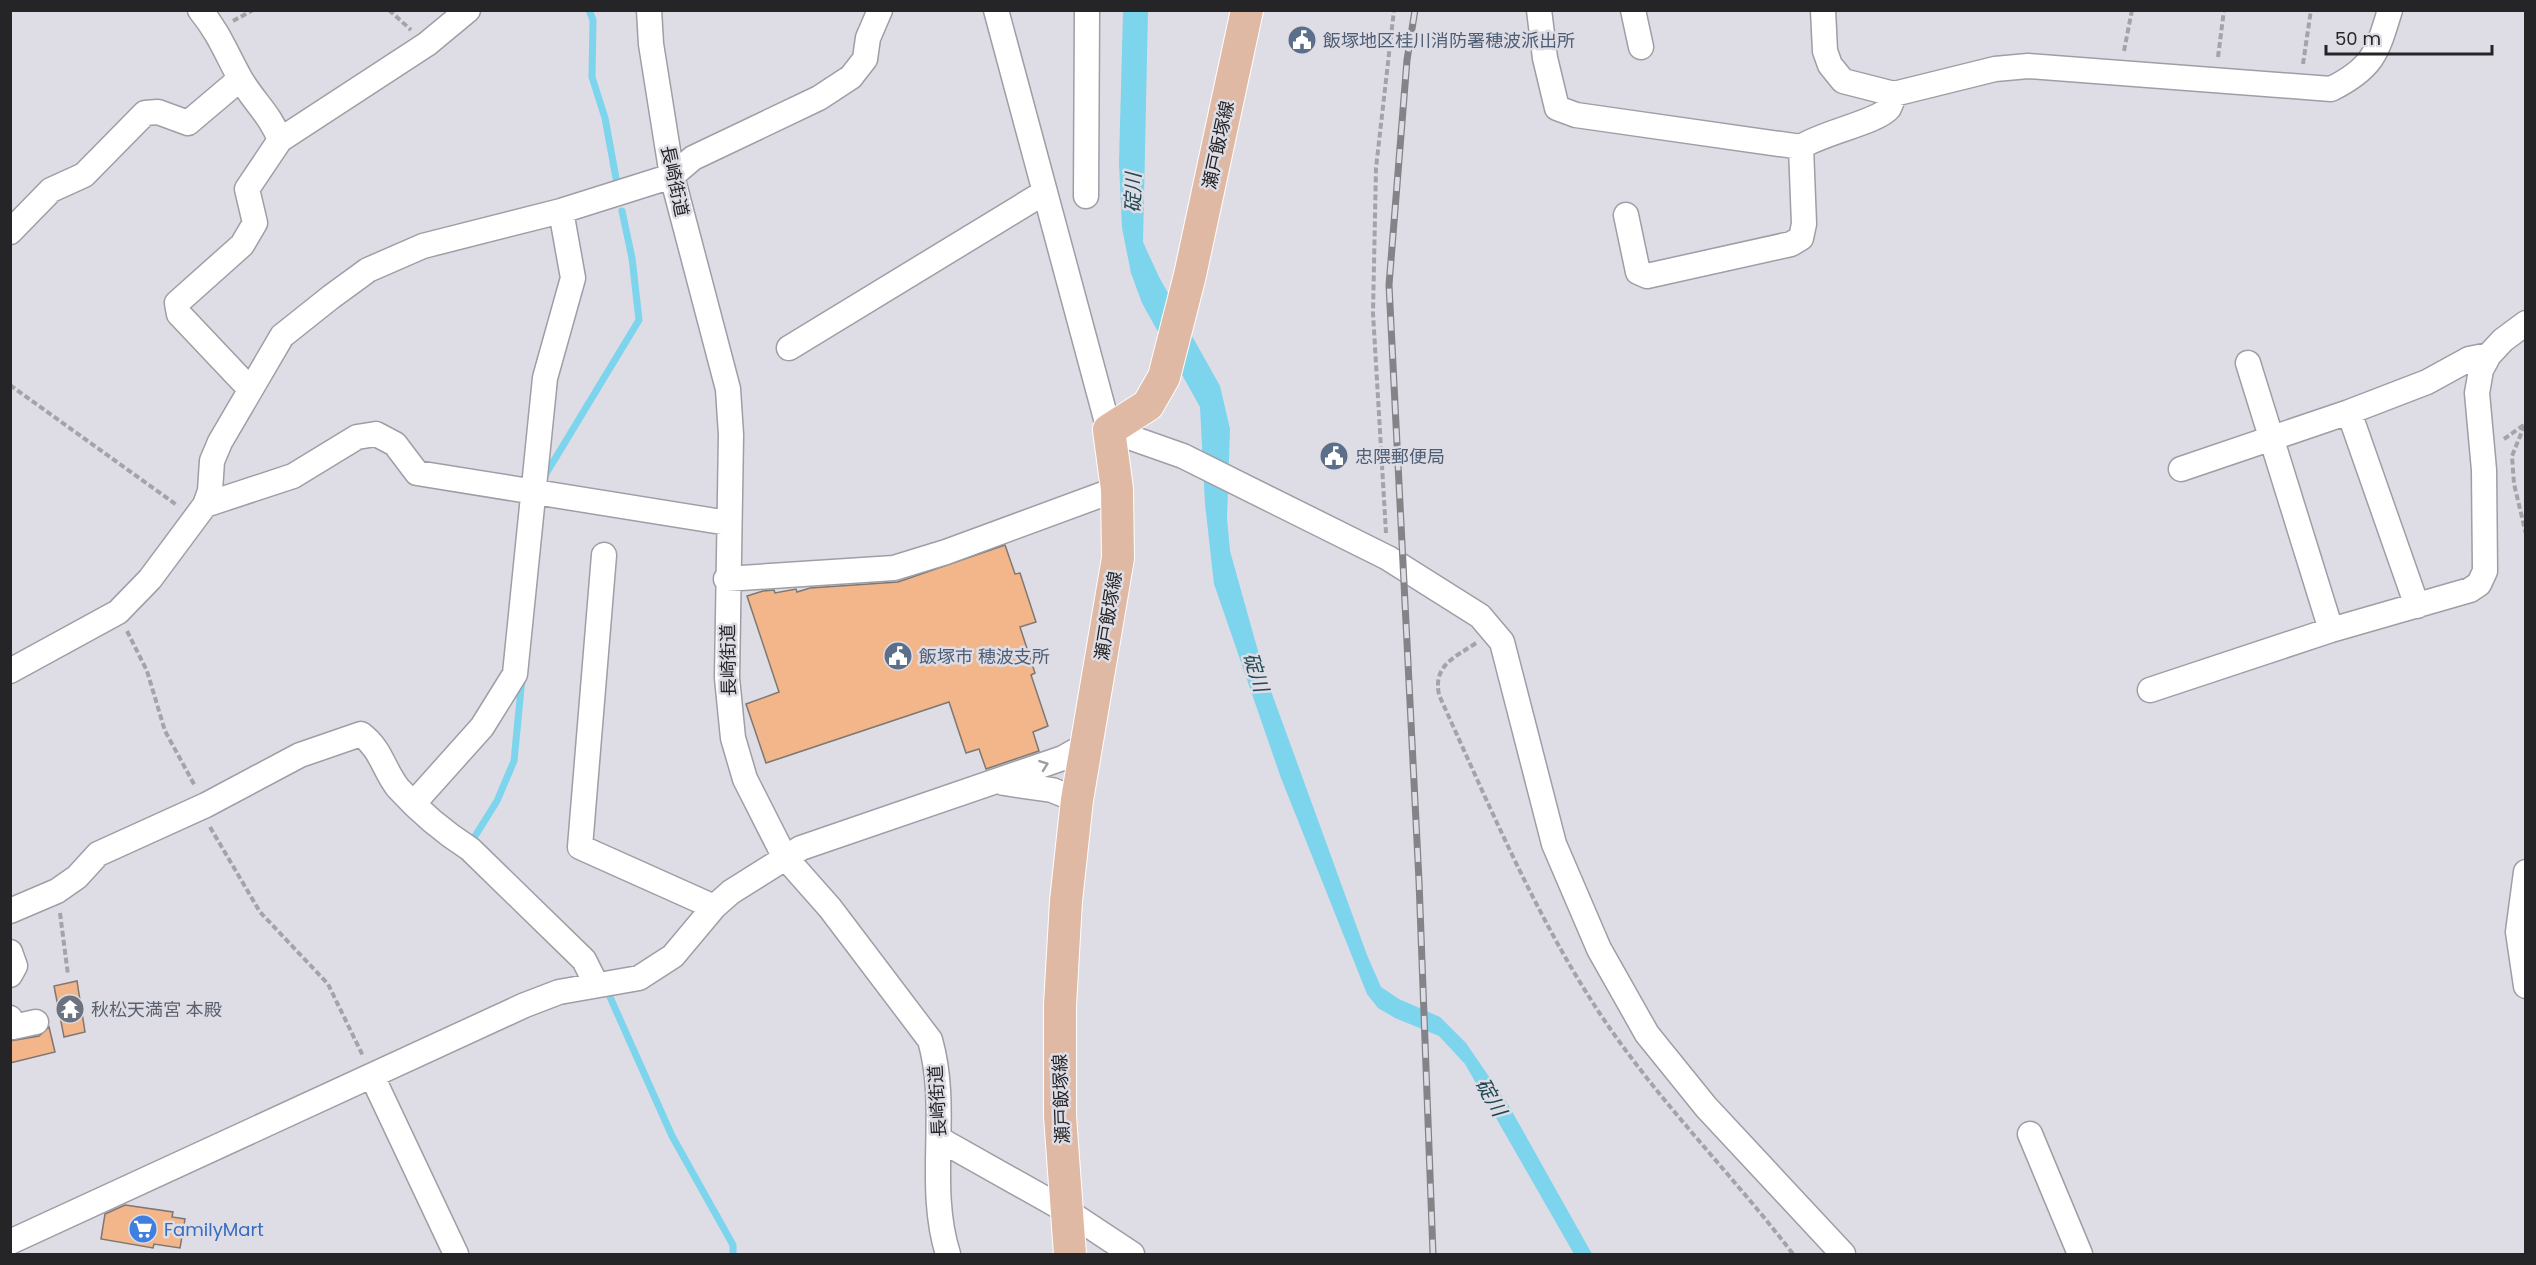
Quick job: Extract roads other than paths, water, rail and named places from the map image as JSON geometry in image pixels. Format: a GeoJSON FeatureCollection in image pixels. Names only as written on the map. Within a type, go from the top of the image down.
{"type":"FeatureCollection","features":[{"type":"Feature","properties":{"kind":"main road","name":"瀬戸飯塚線"},"geometry":{"type":"LineString","coordinates":[[1070,1254],[1060,1116],[1060,1005],[1066,901],[1077,800],[1118,558],[1117,489],[1109,430],[1148,405],[1164,377],[1190,275],[1247,10]]}},
{"type":"Feature","properties":{"kind":"street"},"geometry":{"type":"LineString","coordinates":[[200,10],[217,30],[240,80],[273,121],[280,140]]}},
{"type":"Feature","properties":{"kind":"street"},"geometry":{"type":"LineString","coordinates":[[249,388],[179,314],[177,303],[242,245],[255,223],[247,189],[280,140],[427,44],[468,10]]}},
{"type":"Feature","properties":{"kind":"street","name":"長崎街道"},"geometry":{"type":"LineString","coordinates":[[649,10],[651,44],[672,176],[728,388],[731,435],[726,579],[727,678],[733,738],[745,779],[784,856],[830,908],[930,1040],[937,1063],[942,1235],[948,1254]]}},
{"type":"Feature","properties":{"kind":"street"},"geometry":{"type":"LineString","coordinates":[[10,671],[118,612],[150,579],[199,511],[210,491],[212,461],[249,388],[282,336],[368,270],[423,246],[561,211],[672,176],[693,158],[819,98],[851,77],[864,59],[868,38],[880,10]]}},
{"type":"Feature","properties":{"kind":"street"},"geometry":{"type":"LineString","coordinates":[[996,10],[1109,430],[1183,456],[1269,497],[1388,558],[1480,616],[1502,642],[1554,844],[1599,949],[1647,1034],[1706,1107],[1843,1254]]}},
{"type":"Feature","properties":{"kind":"street"},"geometry":{"type":"LineString","coordinates":[[1086,196],[1087,10]]}},
{"type":"Feature","properties":{"kind":"street"},"geometry":{"type":"LineString","coordinates":[[1539,10],[1545,58],[1557,108],[1576,115],[1801,147],[1814,138],[1875,117],[1889,108],[1894,94]]}},
{"type":"Feature","properties":{"kind":"street"},"geometry":{"type":"LineString","coordinates":[[1633,10],[1641,47]]}},
{"type":"Feature","properties":{"kind":"street"},"geometry":{"type":"LineString","coordinates":[[1823,10],[1825,51],[1830,65],[1843,81],[1894,94],[1995,69],[2028,66],[2331,88],[2355,77],[2374,57],[2390,10]]}},
{"type":"Feature","properties":{"kind":"street"},"geometry":{"type":"LineString","coordinates":[[10,232],[51,190],[84,175],[144,113],[158,112],[188,123],[240,80]]}},
{"type":"Feature","properties":{"kind":"street"},"geometry":{"type":"LineString","coordinates":[[1626,215],[1638,272],[1647,276],[1791,244],[1801,238],[1804,224],[1801,147]]}},
{"type":"Feature","properties":{"kind":"street"},"geometry":{"type":"LineString","coordinates":[[788,348],[1045,192]]}},
{"type":"Feature","properties":{"kind":"street"},"geometry":{"type":"LineString","coordinates":[[414,803],[482,727],[515,674],[545,378],[573,278],[561,211]]}},
{"type":"Feature","properties":{"kind":"street"},"geometry":{"type":"LineString","coordinates":[[2150,690],[2331,630],[2470,590],[2479,584],[2485,571],[2484,470],[2477,393],[2481,370],[2489,355],[2503,340],[2526,323]]}},
{"type":"Feature","properties":{"kind":"street"},"geometry":{"type":"LineString","coordinates":[[2181,469],[2270,436],[2349,412],[2427,382],[2469,359],[2489,355]]}},
{"type":"Feature","properties":{"kind":"street"},"geometry":{"type":"LineString","coordinates":[[2248,363],[2331,630]]}},
{"type":"Feature","properties":{"kind":"street"},"geometry":{"type":"LineString","coordinates":[[2349,412],[2417,606]]}},
{"type":"Feature","properties":{"kind":"street"},"geometry":{"type":"LineString","coordinates":[[199,511],[293,476],[357,437],[376,434],[395,444],[417,473],[728,523]]}},
{"type":"Feature","properties":{"kind":"street"},"geometry":{"type":"LineString","coordinates":[[726,579],[894,568],[946,552],[1117,489]]}},
{"type":"Feature","properties":{"kind":"street"},"geometry":{"type":"LineString","coordinates":[[604,555],[580,847],[714,907]]}},
{"type":"Feature","properties":{"kind":"street"},"geometry":{"type":"LineString","coordinates":[[10,911],[57,891],[77,877],[98,854],[202,806],[300,755],[361,734],[374,744],[397,786],[470,849],[564,939],[584,960],[596,984]]}},
{"type":"Feature","properties":{"kind":"street"},"geometry":{"type":"LineString","coordinates":[[10,1242],[525,1005],[559,992],[639,978],[673,956],[714,907],[784,856],[801,848],[1063,758],[1079,749],[1088,739]]}},
{"type":"Feature","properties":{"kind":"street"},"geometry":{"type":"LineString","coordinates":[[995,783],[1042,788],[1077,800]]}},
{"type":"Feature","properties":{"kind":"street"},"geometry":{"type":"LineString","coordinates":[[2526,872],[2518,932],[2526,986]]}},
{"type":"Feature","properties":{"kind":"street"},"geometry":{"type":"LineString","coordinates":[[10,952],[15,966],[10,975]]}},
{"type":"Feature","properties":{"kind":"street"},"geometry":{"type":"LineString","coordinates":[[10,1018],[13,1028],[36,1022]]}},
{"type":"Feature","properties":{"kind":"street"},"geometry":{"type":"LineString","coordinates":[[372,1076],[456,1254]]}},
{"type":"Feature","properties":{"kind":"street"},"geometry":{"type":"LineString","coordinates":[[2030,1134],[2080,1254]]}},
{"type":"Feature","properties":{"kind":"street"},"geometry":{"type":"LineString","coordinates":[[939,1140],[1067,1210],[1132,1254]]}},
{"type":"Feature","properties":{"kind":"water","name":"碇川"},"geometry":{"type":"Polygon","coordinates":[[[1123,11],[1148,11],[1143,242],[1159,277],[1220,386],[1230,429],[1227,518],[1230,551],[1263,669],[1367,955],[1381,987],[1399,999],[1440,1017],[1466,1043],[1509,1106],[1592,1254],[1574,1254],[1465,1064],[1439,1036],[1395,1018],[1378,1008],[1367,994],[1281,778],[1214,584],[1205,504],[1200,407],[1142,303],[1131,273],[1122,228],[1119,163],[1123,11]]]}},
{"type":"Feature","properties":{"kind":"waterway"},"geometry":{"type":"LineString","coordinates":[[589,10],[593,20],[592,77],[605,118],[618,189]]}},
{"type":"Feature","properties":{"kind":"waterway"},"geometry":{"type":"LineString","coordinates":[[544,477],[639,320],[632,258],[622,211]]}},
{"type":"Feature","properties":{"kind":"waterway"},"geometry":{"type":"LineString","coordinates":[[474,844],[472,841],[497,801],[514,761],[522,678]]}},
{"type":"Feature","properties":{"kind":"waterway"},"geometry":{"type":"LineString","coordinates":[[606,988],[672,1136],[733,1245],[733,1254]]}},
{"type":"Feature","properties":{"kind":"railway"},"geometry":{"type":"LineString","coordinates":[[1415,10],[1407,60],[1389,285],[1419,881],[1433,1254]]}},
{"type":"Feature","properties":{"kind":"place","name":"飯塚地区桂川消防署穂波派出所"},"geometry":{"type":"Point","coordinates":[1302,40]}},
{"type":"Feature","properties":{"kind":"place","name":"忠隈郵便局"},"geometry":{"type":"Point","coordinates":[1334,456]}},
{"type":"Feature","properties":{"kind":"place","name":"飯塚市 穂波支所"},"geometry":{"type":"Point","coordinates":[898,656]}},
{"type":"Feature","properties":{"kind":"place","name":"秋松天満宮 本殿"},"geometry":{"type":"Point","coordinates":[70,1009]}},
{"type":"Feature","properties":{"kind":"place","name":"FamilyMart"},"geometry":{"type":"Point","coordinates":[143,1229]}}]}
